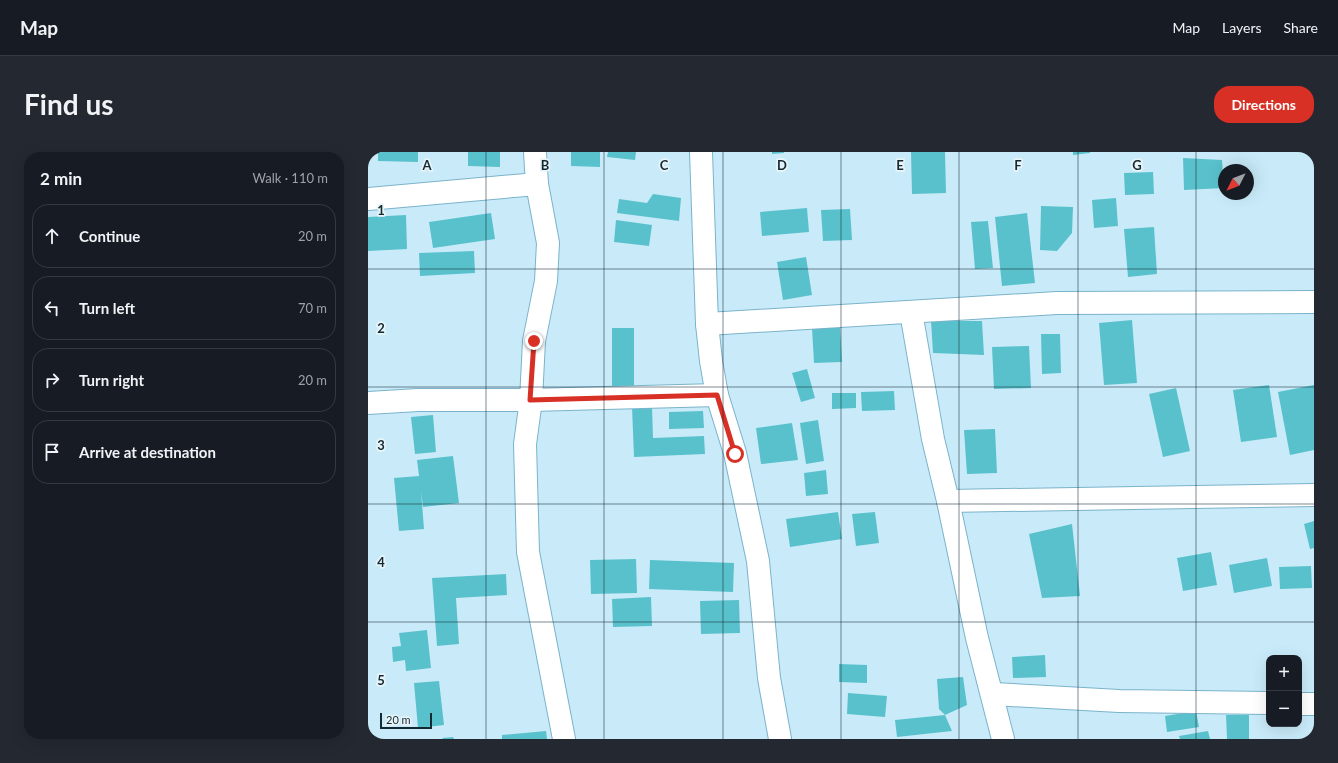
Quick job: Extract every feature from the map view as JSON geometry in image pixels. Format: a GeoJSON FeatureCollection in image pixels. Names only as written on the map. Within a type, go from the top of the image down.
{"type":"FeatureCollection","features":[{"type":"Feature","properties":{"kind":"street"},"geometry":{"type":"LineString","coordinates":[[535,152],[537,184],[548,243],[546,281],[534,341],[525,444],[528,552],[564,739]]}},
{"type":"Feature","properties":{"kind":"street"},"geometry":{"type":"LineString","coordinates":[[701,152],[707,324],[717,395],[735,454],[758,561],[769,678],[780,739]]}},
{"type":"Feature","properties":{"kind":"street"},"geometry":{"type":"LineString","coordinates":[[368,199],[537,184]]}},
{"type":"Feature","properties":{"kind":"street"},"geometry":{"type":"LineString","coordinates":[[707,324],[1057,303],[1314,302]]}},
{"type":"Feature","properties":{"kind":"street"},"geometry":{"type":"LineString","coordinates":[[911,312],[933,439],[948,501],[977,638],[993,694],[1003,739]]}},
{"type":"Feature","properties":{"kind":"street"},"geometry":{"type":"LineString","coordinates":[[368,403],[418,400],[530,400],[717,395]]}},
{"type":"Feature","properties":{"kind":"street"},"geometry":{"type":"LineString","coordinates":[[948,501],[1314,495]]}},
{"type":"Feature","properties":{"kind":"street"},"geometry":{"type":"LineString","coordinates":[[993,694],[1119,701],[1266,703]]}},
{"type":"Feature","properties":{"kind":"street"},"geometry":{"type":"LineString","coordinates":[[1302,704],[1314,704]]}},
{"type":"Feature","properties":{"kind":"building"},"geometry":{"type":"Polygon","coordinates":[[[378,152],[418,152],[418,162],[378,161],[378,152]]]}},
{"type":"Feature","properties":{"kind":"building"},"geometry":{"type":"Polygon","coordinates":[[[468,152],[500,152],[500,167],[468,166],[468,152]]]}},
{"type":"Feature","properties":{"kind":"building"},"geometry":{"type":"Polygon","coordinates":[[[571,152],[600,152],[600,167],[571,166],[571,152]]]}},
{"type":"Feature","properties":{"kind":"building"},"geometry":{"type":"Polygon","coordinates":[[[608,152],[636,152],[635,160],[607,157],[608,152]]]}},
{"type":"Feature","properties":{"kind":"building"},"geometry":{"type":"Polygon","coordinates":[[[772,152],[784,152],[784,153],[772,154],[772,152]]]}},
{"type":"Feature","properties":{"kind":"building"},"geometry":{"type":"Polygon","coordinates":[[[911,152],[945,152],[946,193],[912,194],[911,152]]]}},
{"type":"Feature","properties":{"kind":"building"},"geometry":{"type":"Polygon","coordinates":[[[1073,152],[1090,152],[1090,153],[1073,155],[1073,152]]]}},
{"type":"Feature","properties":{"kind":"building"},"geometry":{"type":"Polygon","coordinates":[[[1183,158],[1222,160],[1222,164],[1218,164],[1218,188],[1184,190],[1183,158]]]}},
{"type":"Feature","properties":{"kind":"building"},"geometry":{"type":"Polygon","coordinates":[[[1153,172],[1154,194],[1125,195],[1124,173],[1153,172]]]}},
{"type":"Feature","properties":{"kind":"building"},"geometry":{"type":"Polygon","coordinates":[[[653,194],[681,198],[679,221],[617,213],[619,199],[647,203],[653,194]]]}},
{"type":"Feature","properties":{"kind":"building"},"geometry":{"type":"Polygon","coordinates":[[[1116,198],[1118,226],[1094,228],[1092,200],[1116,198]]]}},
{"type":"Feature","properties":{"kind":"building"},"geometry":{"type":"Polygon","coordinates":[[[1041,206],[1073,207],[1072,233],[1057,251],[1040,250],[1041,206]]]}},
{"type":"Feature","properties":{"kind":"building"},"geometry":{"type":"Polygon","coordinates":[[[807,208],[809,232],[762,236],[760,212],[807,208]]]}},
{"type":"Feature","properties":{"kind":"building"},"geometry":{"type":"Polygon","coordinates":[[[850,209],[852,240],[823,241],[821,210],[850,209]]]}},
{"type":"Feature","properties":{"kind":"building"},"geometry":{"type":"Polygon","coordinates":[[[491,213],[495,239],[433,248],[429,222],[491,213]]]}},
{"type":"Feature","properties":{"kind":"building"},"geometry":{"type":"Polygon","coordinates":[[[1027,213],[1035,283],[1002,286],[995,217],[1027,213]]]}},
{"type":"Feature","properties":{"kind":"building"},"geometry":{"type":"Polygon","coordinates":[[[406,215],[407,249],[368,251],[368,217],[406,215]]]}},
{"type":"Feature","properties":{"kind":"building"},"geometry":{"type":"Polygon","coordinates":[[[616,220],[652,225],[649,246],[614,242],[616,220]]]}},
{"type":"Feature","properties":{"kind":"building"},"geometry":{"type":"Polygon","coordinates":[[[988,221],[993,268],[975,269],[971,222],[988,221]]]}},
{"type":"Feature","properties":{"kind":"building"},"geometry":{"type":"Polygon","coordinates":[[[1154,227],[1157,274],[1128,277],[1124,229],[1154,227]]]}},
{"type":"Feature","properties":{"kind":"building"},"geometry":{"type":"Polygon","coordinates":[[[474,251],[475,273],[420,276],[419,253],[474,251]]]}},
{"type":"Feature","properties":{"kind":"building"},"geometry":{"type":"Polygon","coordinates":[[[806,257],[812,295],[783,300],[777,262],[806,257]]]}},
{"type":"Feature","properties":{"kind":"building"},"geometry":{"type":"Polygon","coordinates":[[[1132,320],[1137,383],[1104,385],[1099,323],[1132,320]]]}},
{"type":"Feature","properties":{"kind":"building"},"geometry":{"type":"Polygon","coordinates":[[[931,321],[982,321],[984,355],[933,353],[931,321]]]}},
{"type":"Feature","properties":{"kind":"building"},"geometry":{"type":"Polygon","coordinates":[[[840,327],[842,362],[814,363],[812,328],[840,327]]]}},
{"type":"Feature","properties":{"kind":"building"},"geometry":{"type":"Polygon","coordinates":[[[612,328],[634,328],[634,386],[612,386],[612,328]]]}},
{"type":"Feature","properties":{"kind":"building"},"geometry":{"type":"Polygon","coordinates":[[[1041,334],[1060,334],[1061,373],[1042,374],[1041,334]]]}},
{"type":"Feature","properties":{"kind":"building"},"geometry":{"type":"Polygon","coordinates":[[[1029,346],[1031,388],[994,389],[992,347],[1029,346]]]}},
{"type":"Feature","properties":{"kind":"building"},"geometry":{"type":"Polygon","coordinates":[[[807,369],[815,398],[801,402],[792,373],[807,369]]]}},
{"type":"Feature","properties":{"kind":"building"},"geometry":{"type":"Polygon","coordinates":[[[1269,385],[1277,437],[1241,442],[1233,390],[1269,385]]]}},
{"type":"Feature","properties":{"kind":"building"},"geometry":{"type":"Polygon","coordinates":[[[1314,385],[1314,450],[1290,455],[1278,392],[1314,385]]]}},
{"type":"Feature","properties":{"kind":"building"},"geometry":{"type":"Polygon","coordinates":[[[1176,388],[1190,451],[1163,457],[1149,394],[1176,388]]]}},
{"type":"Feature","properties":{"kind":"building"},"geometry":{"type":"Polygon","coordinates":[[[894,391],[895,410],[862,411],[861,392],[894,391]]]}},
{"type":"Feature","properties":{"kind":"building"},"geometry":{"type":"Polygon","coordinates":[[[832,393],[856,393],[856,408],[832,409],[832,393]]]}},
{"type":"Feature","properties":{"kind":"building"},"geometry":{"type":"Polygon","coordinates":[[[632,407],[652,407],[653,438],[704,436],[705,454],[634,457],[632,407]]]}},
{"type":"Feature","properties":{"kind":"building"},"geometry":{"type":"Polygon","coordinates":[[[703,411],[704,428],[669,429],[669,412],[703,411]]]}},
{"type":"Feature","properties":{"kind":"building"},"geometry":{"type":"Polygon","coordinates":[[[433,415],[436,452],[415,454],[411,417],[433,415]]]}},
{"type":"Feature","properties":{"kind":"building"},"geometry":{"type":"Polygon","coordinates":[[[818,420],[824,461],[806,464],[800,423],[818,420]]]}},
{"type":"Feature","properties":{"kind":"building"},"geometry":{"type":"Polygon","coordinates":[[[792,423],[798,460],[761,464],[756,428],[792,423]]]}},
{"type":"Feature","properties":{"kind":"building"},"geometry":{"type":"Polygon","coordinates":[[[995,429],[997,473],[967,474],[964,430],[995,429]]]}},
{"type":"Feature","properties":{"kind":"building"},"geometry":{"type":"Polygon","coordinates":[[[453,456],[459,503],[423,507],[421,491],[424,529],[399,531],[394,478],[419,476],[417,460],[453,456]]]}},
{"type":"Feature","properties":{"kind":"building"},"geometry":{"type":"Polygon","coordinates":[[[826,470],[828,494],[806,496],[804,473],[826,470]]]}},
{"type":"Feature","properties":{"kind":"building"},"geometry":{"type":"Polygon","coordinates":[[[838,512],[842,539],[790,547],[786,519],[838,512]]]}},
{"type":"Feature","properties":{"kind":"building"},"geometry":{"type":"Polygon","coordinates":[[[875,512],[879,543],[856,546],[852,514],[875,512]]]}},
{"type":"Feature","properties":{"kind":"building"},"geometry":{"type":"Polygon","coordinates":[[[1314,521],[1314,548],[1310,549],[1304,524],[1314,521]]]}},
{"type":"Feature","properties":{"kind":"building"},"geometry":{"type":"Polygon","coordinates":[[[1072,524],[1080,596],[1042,598],[1029,534],[1072,524]]]}},
{"type":"Feature","properties":{"kind":"building"},"geometry":{"type":"Polygon","coordinates":[[[1211,552],[1217,585],[1183,591],[1177,558],[1211,552]]]}},
{"type":"Feature","properties":{"kind":"building"},"geometry":{"type":"Polygon","coordinates":[[[1267,558],[1272,586],[1234,593],[1229,565],[1267,558]]]}},
{"type":"Feature","properties":{"kind":"building"},"geometry":{"type":"Polygon","coordinates":[[[636,559],[637,593],[591,594],[590,560],[636,559]]]}},
{"type":"Feature","properties":{"kind":"building"},"geometry":{"type":"Polygon","coordinates":[[[650,560],[734,563],[733,592],[649,589],[650,560]]]}},
{"type":"Feature","properties":{"kind":"building"},"geometry":{"type":"Polygon","coordinates":[[[1311,566],[1312,588],[1280,589],[1279,567],[1311,566]]]}},
{"type":"Feature","properties":{"kind":"building"},"geometry":{"type":"Polygon","coordinates":[[[506,574],[507,595],[456,598],[459,644],[437,646],[432,578],[506,574]]]}},
{"type":"Feature","properties":{"kind":"building"},"geometry":{"type":"Polygon","coordinates":[[[651,597],[652,626],[613,627],[612,599],[651,597]]]}},
{"type":"Feature","properties":{"kind":"building"},"geometry":{"type":"Polygon","coordinates":[[[739,600],[740,633],[701,634],[700,601],[739,600]]]}},
{"type":"Feature","properties":{"kind":"building"},"geometry":{"type":"Polygon","coordinates":[[[427,630],[431,668],[406,671],[405,660],[393,662],[392,647],[401,646],[399,633],[427,630]]]}},
{"type":"Feature","properties":{"kind":"building"},"geometry":{"type":"Polygon","coordinates":[[[1045,655],[1046,677],[1013,678],[1012,657],[1045,655]]]}},
{"type":"Feature","properties":{"kind":"building"},"geometry":{"type":"Polygon","coordinates":[[[839,664],[867,665],[867,683],[839,682],[839,664]]]}},
{"type":"Feature","properties":{"kind":"building"},"geometry":{"type":"Polygon","coordinates":[[[963,677],[967,705],[945,715],[939,709],[937,679],[963,677]]]}},
{"type":"Feature","properties":{"kind":"building"},"geometry":{"type":"Polygon","coordinates":[[[439,681],[444,725],[418,728],[414,683],[439,681]]]}},
{"type":"Feature","properties":{"kind":"building"},"geometry":{"type":"Polygon","coordinates":[[[848,693],[887,696],[885,717],[847,714],[848,693]]]}},
{"type":"Feature","properties":{"kind":"building"},"geometry":{"type":"Polygon","coordinates":[[[1196,711],[1199,727],[1167,732],[1165,716],[1196,711]]]}},
{"type":"Feature","properties":{"kind":"building"},"geometry":{"type":"Polygon","coordinates":[[[945,715],[952,731],[897,737],[895,720],[945,715]]]}},
{"type":"Feature","properties":{"kind":"building"},"geometry":{"type":"Polygon","coordinates":[[[1226,715],[1249,715],[1249,739],[1227,739],[1226,715]]]}},
{"type":"Feature","properties":{"kind":"building"},"geometry":{"type":"Polygon","coordinates":[[[546,731],[547,739],[502,739],[502,735],[546,731]]]}},
{"type":"Feature","properties":{"kind":"building"},"geometry":{"type":"Polygon","coordinates":[[[1208,731],[1210,739],[1180,739],[1179,736],[1208,731]]]}},
{"type":"Feature","properties":{"kind":"building"},"geometry":{"type":"Polygon","coordinates":[[[453,737],[454,739],[442,738],[453,737]]]}},
{"type":"Feature","properties":{"kind":"route"},"geometry":{"type":"LineString","coordinates":[[534,341],[530,400],[717,395],[735,454]]}}]}
